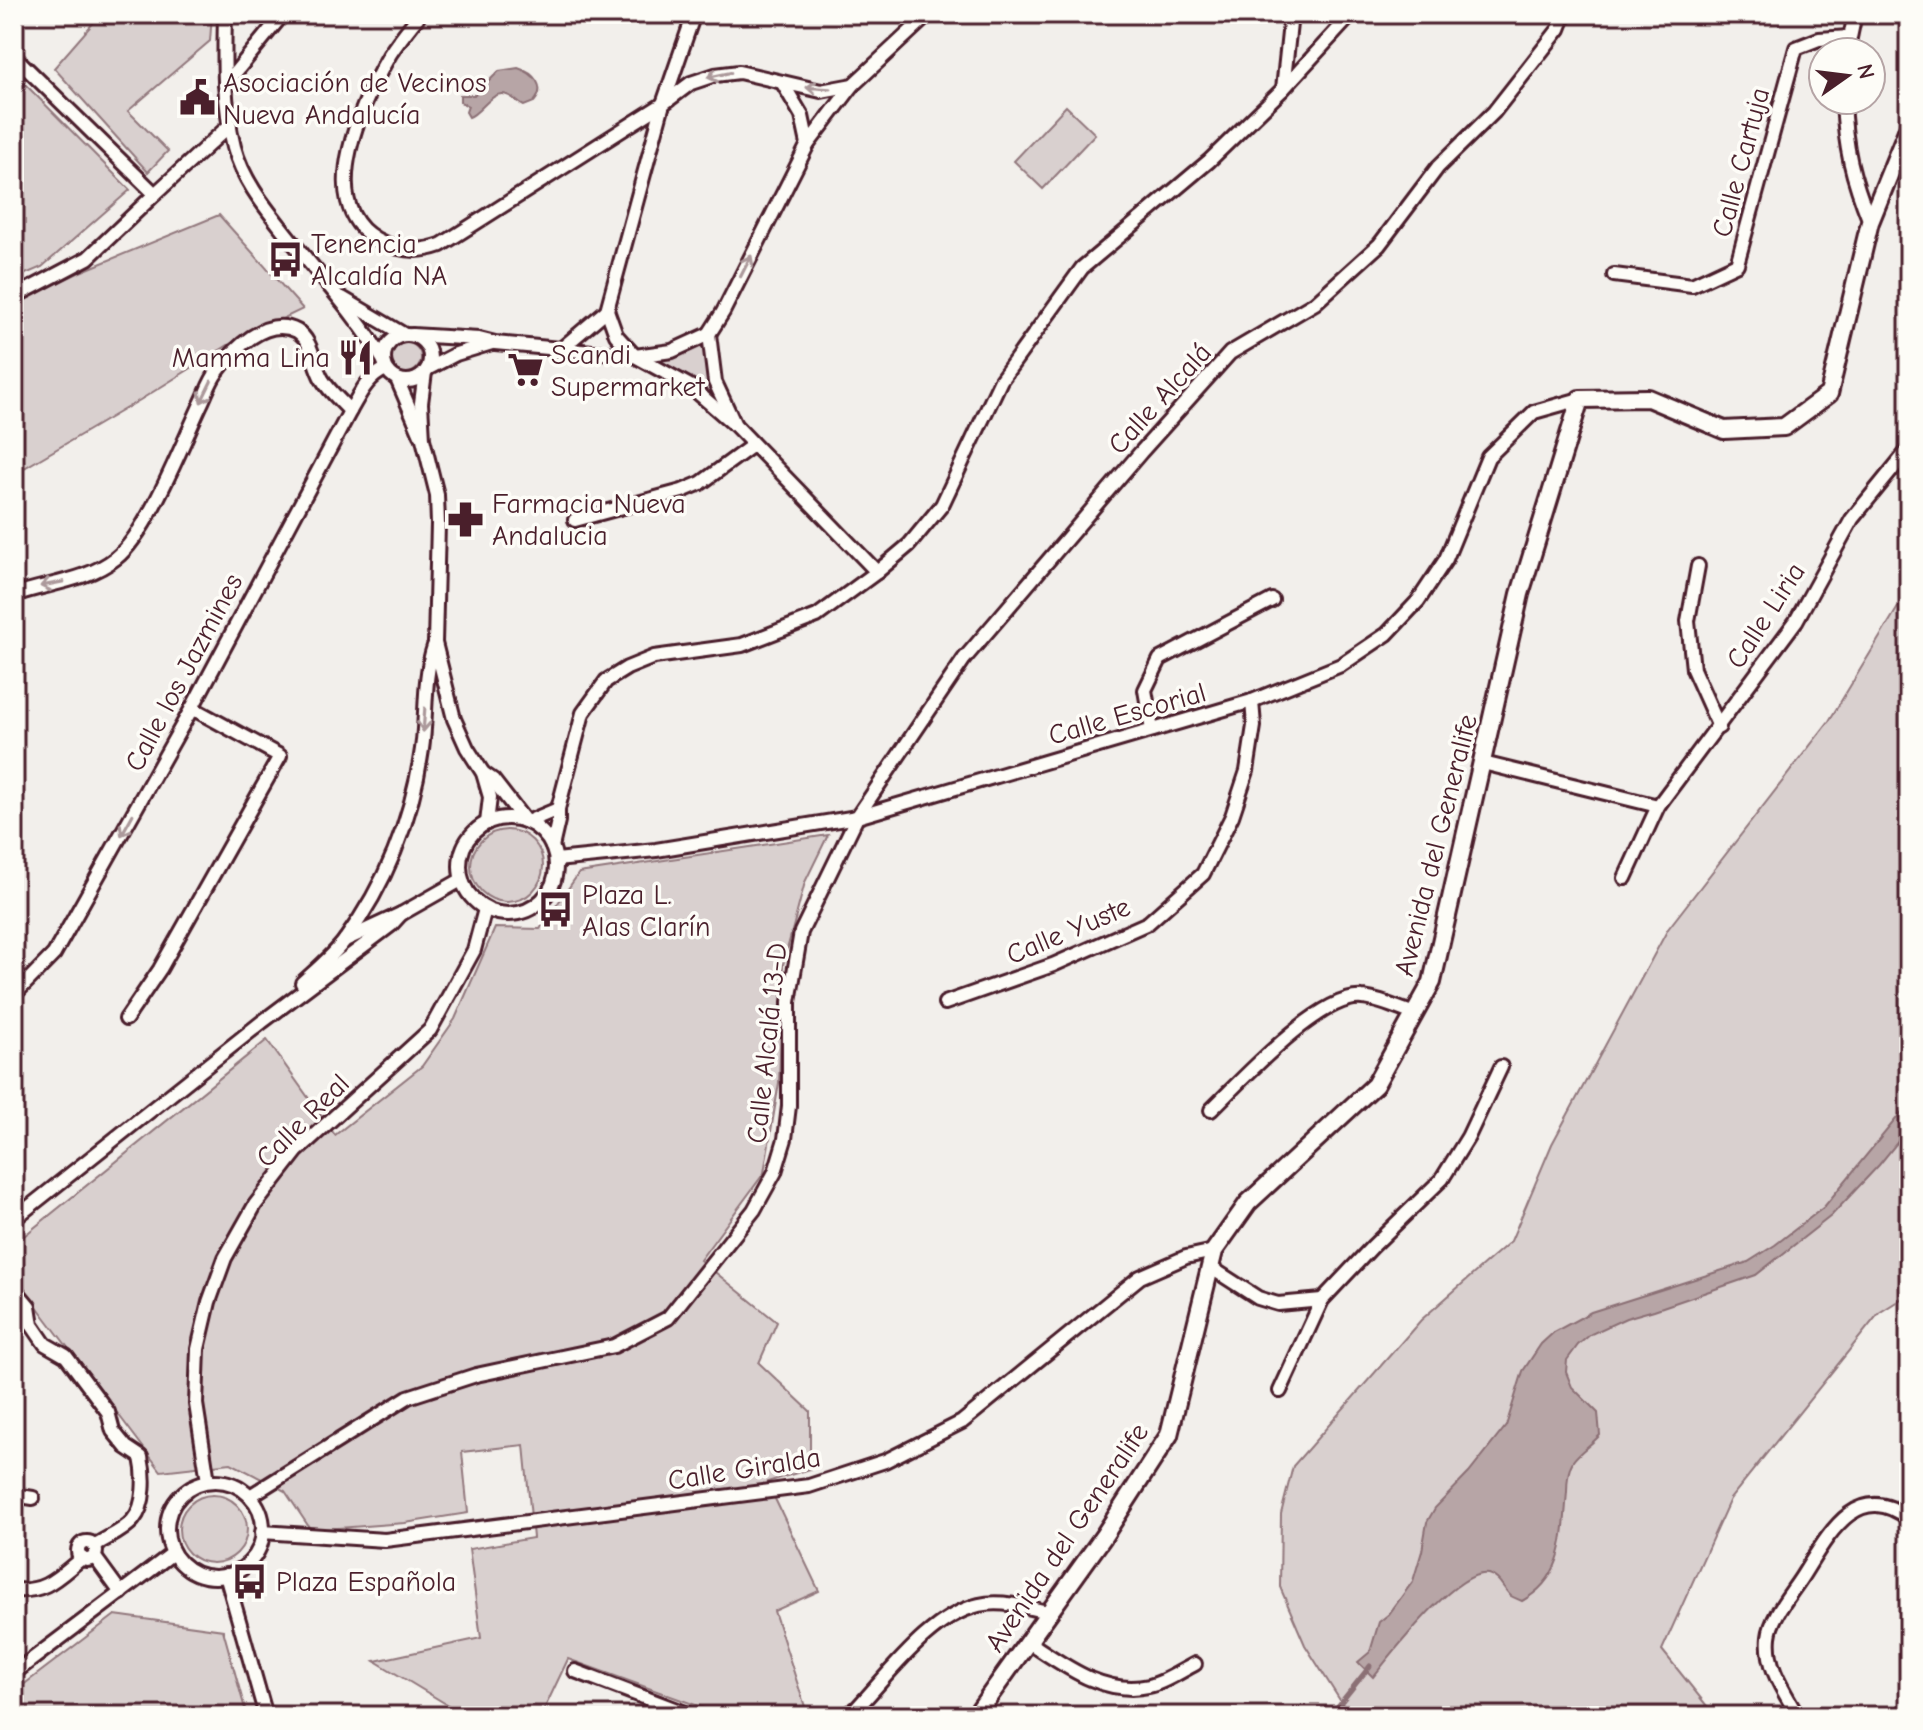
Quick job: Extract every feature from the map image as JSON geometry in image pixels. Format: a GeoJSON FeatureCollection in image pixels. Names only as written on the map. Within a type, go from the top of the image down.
{"type":"FeatureCollection","features":[{"type":"Feature","properties":{"kind":"street"},"geometry":{"type":"LineString","coordinates":[[225,14],[225,85],[230,125],[234,150],[251,187],[370,337],[385,365],[397,379],[423,439],[437,495],[435,643],[454,719],[483,773],[490,797],[487,823]]}},
{"type":"Feature","properties":{"kind":"street"},"geometry":{"type":"LineString","coordinates":[[225,85],[283,14]]}},
{"type":"Feature","properties":{"kind":"street"},"geometry":{"type":"LineString","coordinates":[[420,14],[391,52],[355,124],[346,177],[347,202],[354,217],[372,237],[389,245],[417,250],[441,245],[691,83],[715,75],[739,72],[821,91],[853,85]]}},
{"type":"Feature","properties":{"kind":"street"},"geometry":{"type":"LineString","coordinates":[[561,349],[607,310],[663,104],[694,14]]}},
{"type":"Feature","properties":{"kind":"street"},"geometry":{"type":"LineString","coordinates":[[385,365],[384,353],[390,341],[408,335],[479,339],[635,356],[672,351],[709,334],[808,144],[853,85],[929,14]]}},
{"type":"Feature","properties":{"kind":"street"},"geometry":{"type":"LineString","coordinates":[[1283,89],[1291,14]]}},
{"type":"Feature","properties":{"kind":"street"},"geometry":{"type":"LineString","coordinates":[[558,809],[526,822],[500,819],[487,823],[467,841],[461,853],[461,880],[475,902],[499,914],[514,914],[541,902],[550,890],[555,875],[558,809],[583,713],[606,681],[654,657],[742,645],[817,616],[909,545],[942,505],[1001,380],[1082,268],[1209,161],[1283,89],[1352,14]]}},
{"type":"Feature","properties":{"kind":"street","name":"Calle Alcalá"},"geometry":{"type":"LineString","coordinates":[[857,817],[964,659],[1141,452],[1230,353],[1315,303],[1379,245],[1438,167],[1494,112],[1559,29],[1565,14]]}},
{"type":"Feature","properties":{"kind":"street"},"geometry":{"type":"LineString","coordinates":[[1849,36],[1855,14]]}},
{"type":"Feature","properties":{"kind":"street","name":"Calle Cartuja"},"geometry":{"type":"LineString","coordinates":[[1614,275],[1692,285],[1737,264],[1796,48],[1807,44]]}},
{"type":"Feature","properties":{"kind":"street"},"geometry":{"type":"LineString","coordinates":[[14,56],[155,194]]}},
{"type":"Feature","properties":{"kind":"street"},"geometry":{"type":"LineString","coordinates":[[782,82],[802,116],[808,144]]}},
{"type":"Feature","properties":{"kind":"street"},"geometry":{"type":"LineString","coordinates":[[1844,116],[1845,145],[1854,184],[1870,222]]}},
{"type":"Feature","properties":{"kind":"street"},"geometry":{"type":"LineString","coordinates":[[14,297],[88,258],[230,125]]}},
{"type":"Feature","properties":{"kind":"street"},"geometry":{"type":"LineString","coordinates":[[1580,399],[1648,398],[1724,430],[1784,427],[1829,394],[1870,222],[1909,126]]}},
{"type":"Feature","properties":{"kind":"street"},"geometry":{"type":"LineString","coordinates":[[339,297],[419,338],[428,348],[429,362],[421,403],[423,439]]}},
{"type":"Feature","properties":{"kind":"street"},"geometry":{"type":"LineString","coordinates":[[607,310],[616,335],[635,356],[690,386],[736,426],[877,572]]}},
{"type":"Feature","properties":{"kind":"street"},"geometry":{"type":"LineString","coordinates":[[14,595],[41,585],[80,578],[116,558],[140,530],[215,374],[240,345],[260,332],[279,327],[298,332],[309,345],[322,379],[350,411]]}},
{"type":"Feature","properties":{"kind":"street"},"geometry":{"type":"LineString","coordinates":[[709,334],[715,382],[736,426]]}},
{"type":"Feature","properties":{"kind":"street"},"geometry":{"type":"LineString","coordinates":[[397,379],[412,380],[456,354],[495,343]]}},
{"type":"Feature","properties":{"kind":"street","name":"Calle los Jazmines"},"geometry":{"type":"LineString","coordinates":[[14,995],[54,954],[192,708],[350,411],[369,380],[385,365]]}},
{"type":"Feature","properties":{"kind":"street","name":"Calle Escorial"},"geometry":{"type":"LineString","coordinates":[[554,854],[656,850],[857,817],[1252,701],[1341,665],[1387,634],[1418,601],[1446,559],[1488,457],[1534,412],[1580,399]]}},
{"type":"Feature","properties":{"kind":"street","name":"Avenida del Generalife"},"geometry":{"type":"LineString","coordinates":[[975,1716],[1103,1537],[1169,1435],[1212,1259],[1248,1203],[1375,1085],[1432,982],[1520,594],[1580,399]]}},
{"type":"Feature","properties":{"kind":"street"},"geometry":{"type":"LineString","coordinates":[[575,520],[691,487],[753,445]]}},
{"type":"Feature","properties":{"kind":"street","name":"Calle Liria"},"geometry":{"type":"LineString","coordinates":[[1625,878],[1658,806],[1796,621],[1852,519],[1909,449]]}},
{"type":"Feature","properties":{"kind":"street"},"geometry":{"type":"LineString","coordinates":[[1698,566],[1688,621],[1693,669],[1719,727]]}},
{"type":"Feature","properties":{"kind":"street"},"geometry":{"type":"LineString","coordinates":[[1152,730],[1145,690],[1160,659],[1272,600]]}},
{"type":"Feature","properties":{"kind":"street"},"geometry":{"type":"LineString","coordinates":[[262,1022],[345,940],[384,875],[414,795],[422,746],[428,664],[435,643]]}},
{"type":"Feature","properties":{"kind":"street","name":"Calle Yuste"},"geometry":{"type":"LineString","coordinates":[[945,1003],[1053,965],[1148,923],[1203,874],[1232,816],[1247,771],[1254,726],[1252,701]]}},
{"type":"Feature","properties":{"kind":"street"},"geometry":{"type":"LineString","coordinates":[[126,1019],[160,969],[280,756],[192,708]]}},
{"type":"Feature","properties":{"kind":"street"},"geometry":{"type":"LineString","coordinates":[[1483,763],[1658,806]]}},
{"type":"Feature","properties":{"kind":"street"},"geometry":{"type":"LineString","coordinates":[[483,773],[493,780],[526,822],[545,836],[554,854]]}},
{"type":"Feature","properties":{"kind":"street","name":"Calle Alcalá 13-D"},"geometry":{"type":"LineString","coordinates":[[250,1496],[408,1397],[476,1375],[614,1346],[668,1318],[754,1210],[775,1172],[785,1139],[789,1106],[789,1002],[801,932],[857,817]]}},
{"type":"Feature","properties":{"kind":"street"},"geometry":{"type":"LineString","coordinates":[[345,940],[401,914],[461,880]]}},
{"type":"Feature","properties":{"kind":"street","name":"Calle Real"},"geometry":{"type":"LineString","coordinates":[[208,1481],[196,1404],[198,1349],[209,1302],[225,1258],[255,1205],[297,1151],[430,1030],[474,950],[485,909]]}},
{"type":"Feature","properties":{"kind":"street"},"geometry":{"type":"LineString","coordinates":[[14,1219],[262,1022],[391,925],[401,914]]}},
{"type":"Feature","properties":{"kind":"street"},"geometry":{"type":"LineString","coordinates":[[1211,1110],[1313,1015],[1337,1002],[1360,997],[1415,1014]]}},
{"type":"Feature","properties":{"kind":"street"},"geometry":{"type":"LineString","coordinates":[[1280,1391],[1322,1300],[1442,1179],[1468,1137],[1501,1067]]}},
{"type":"Feature","properties":{"kind":"street","name":"Calle Giralda"},"geometry":{"type":"LineString","coordinates":[[262,1532],[385,1540],[809,1486],[838,1478],[885,1461],[962,1422],[1140,1277],[1186,1257],[1212,1259]]}},
{"type":"Feature","properties":{"kind":"street"},"geometry":{"type":"LineString","coordinates":[[1212,1259],[1258,1298],[1278,1304],[1322,1300]]}},
{"type":"Feature","properties":{"kind":"street"},"geometry":{"type":"LineString","coordinates":[[14,1288],[29,1306],[32,1325],[45,1344],[66,1356],[108,1412],[113,1431],[126,1447],[141,1457],[144,1469],[141,1504],[132,1521],[47,1586],[32,1591],[14,1590]]}},
{"type":"Feature","properties":{"kind":"street"},"geometry":{"type":"LineString","coordinates":[[208,1481],[238,1487],[250,1496],[257,1507],[262,1532],[259,1547],[251,1560],[240,1570],[211,1577],[183,1565],[173,1553],[167,1535],[168,1517],[176,1500],[190,1487],[208,1481]]}},
{"type":"Feature","properties":{"kind":"street"},"geometry":{"type":"LineString","coordinates":[[14,1495],[33,1498]]}},
{"type":"Feature","properties":{"kind":"street"},"geometry":{"type":"LineString","coordinates":[[1798,1716],[1770,1661],[1769,1634],[1777,1615],[1828,1536],[1846,1515],[1880,1503],[1896,1509],[1909,1519]]}},
{"type":"Feature","properties":{"kind":"street"},"geometry":{"type":"LineString","coordinates":[[90,1553],[121,1593]]}},
{"type":"Feature","properties":{"kind":"street"},"geometry":{"type":"LineString","coordinates":[[14,1673],[173,1553]]}},
{"type":"Feature","properties":{"kind":"street"},"geometry":{"type":"LineString","coordinates":[[226,1575],[266,1716]]}},
{"type":"Feature","properties":{"kind":"street"},"geometry":{"type":"LineString","coordinates":[[846,1716],[951,1615],[982,1604],[1020,1606],[1047,1612]]}},
{"type":"Feature","properties":{"kind":"street"},"geometry":{"type":"LineString","coordinates":[[1027,1641],[1081,1676],[1120,1689],[1152,1686],[1195,1664]]}},
{"type":"Feature","properties":{"kind":"street"},"geometry":{"type":"LineString","coordinates":[[575,1671],[693,1716]]}},
{"type":"Feature","properties":{"kind":"shaded area"},"geometry":{"type":"Polygon","coordinates":[[[101,14],[212,14],[210,41],[128,111],[168,151],[148,172],[54,68],[101,14]]]}},
{"type":"Feature","properties":{"kind":"shaded area"},"geometry":{"type":"Polygon","coordinates":[[[518,68],[537,81],[539,91],[534,102],[524,106],[509,96],[496,95],[469,117],[466,112],[468,106],[460,102],[460,95],[475,95],[499,71],[518,68]]]}},
{"type":"Feature","properties":{"kind":"shaded area"},"geometry":{"type":"Polygon","coordinates":[[[14,73],[130,190],[42,267],[14,279],[14,73]]]}},
{"type":"Feature","properties":{"kind":"shaded area"},"geometry":{"type":"Polygon","coordinates":[[[1066,106],[1095,134],[1043,189],[1014,161],[1066,106]]]}},
{"type":"Feature","properties":{"kind":"shaded area"},"geometry":{"type":"Polygon","coordinates":[[[219,215],[303,309],[230,344],[14,474],[14,304],[80,272],[219,215]]]}},
{"type":"Feature","properties":{"kind":"shaded area"},"geometry":{"type":"Polygon","coordinates":[[[406,343],[417,347],[421,358],[417,369],[406,373],[395,369],[391,358],[395,347],[406,343]]]}},
{"type":"Feature","properties":{"kind":"shaded area"},"geometry":{"type":"Polygon","coordinates":[[[700,346],[707,353],[709,381],[715,399],[687,376],[654,359],[667,358],[700,346]]]}},
{"type":"Feature","properties":{"kind":"shaded area"},"geometry":{"type":"Polygon","coordinates":[[[1909,589],[1909,1294],[1879,1313],[1730,1499],[1662,1650],[1715,1716],[1350,1716],[1305,1645],[1280,1587],[1281,1514],[1293,1466],[1421,1320],[1511,1241],[1552,1144],[1668,929],[1829,721],[1909,589]]]}},
{"type":"Feature","properties":{"kind":"shaded area"},"geometry":{"type":"Polygon","coordinates":[[[507,830],[533,840],[543,866],[533,892],[507,902],[481,892],[471,866],[481,840],[507,830]]]}},
{"type":"Feature","properties":{"kind":"shaded area"},"geometry":{"type":"Polygon","coordinates":[[[828,835],[805,882],[783,965],[779,1083],[764,1173],[700,1260],[777,1322],[759,1363],[810,1411],[810,1469],[767,1482],[819,1591],[774,1611],[808,1716],[726,1716],[568,1659],[541,1716],[466,1716],[375,1661],[481,1638],[469,1549],[533,1538],[524,1445],[462,1452],[468,1513],[405,1523],[311,1530],[285,1491],[231,1463],[161,1471],[14,1276],[14,1244],[267,1040],[335,1135],[422,1066],[455,1019],[495,928],[540,929],[579,873],[828,835]]]}},
{"type":"Feature","properties":{"kind":"shaded area"},"geometry":{"type":"Polygon","coordinates":[[[1909,1103],[1909,1128],[1879,1165],[1831,1216],[1756,1275],[1626,1318],[1591,1334],[1578,1345],[1567,1360],[1566,1372],[1572,1387],[1598,1413],[1600,1435],[1571,1464],[1559,1554],[1547,1580],[1522,1601],[1511,1596],[1498,1580],[1488,1574],[1475,1576],[1460,1584],[1426,1615],[1373,1677],[1358,1662],[1370,1652],[1379,1622],[1389,1614],[1413,1581],[1427,1522],[1435,1508],[1469,1473],[1506,1426],[1523,1371],[1541,1344],[1554,1332],[1591,1312],[1748,1262],[1775,1245],[1824,1207],[1909,1103]]]}},
{"type":"Feature","properties":{"kind":"shaded area"},"geometry":{"type":"Polygon","coordinates":[[[213,1495],[237,1505],[247,1529],[237,1553],[213,1563],[189,1553],[179,1529],[189,1505],[213,1495]]]}},
{"type":"Feature","properties":{"kind":"shaded area"},"geometry":{"type":"Polygon","coordinates":[[[115,1615],[223,1630],[247,1716],[14,1716],[14,1692],[115,1615]]]}},
{"type":"Feature","properties":{"kind":"waterway"},"geometry":{"type":"LineString","coordinates":[[1330,1716],[1370,1666]]}},
{"type":"Feature","properties":{"kind":"place","name":"Asociación de Vecinos Nueva Andalucía"},"geometry":{"type":"Point","coordinates":[197,98]}},
{"type":"Feature","properties":{"kind":"place","name":"Tenencia Alcaldía NA"},"geometry":{"type":"Point","coordinates":[285,259]}},
{"type":"Feature","properties":{"kind":"place","name":"Mamma Lina"},"geometry":{"type":"Point","coordinates":[356,357]}},
{"type":"Feature","properties":{"kind":"place","name":"Scandi Supermarket"},"geometry":{"type":"Point","coordinates":[525,370]}},
{"type":"Feature","properties":{"kind":"place","name":"Farmacia Nueva Andalucia"},"geometry":{"type":"Point","coordinates":[466,519]}},
{"type":"Feature","properties":{"kind":"place","name":"Plaza L. Alas Clarín"},"geometry":{"type":"Point","coordinates":[556,910]}},
{"type":"Feature","properties":{"kind":"place","name":"Plaza Española"},"geometry":{"type":"Point","coordinates":[250,1581]}}]}
